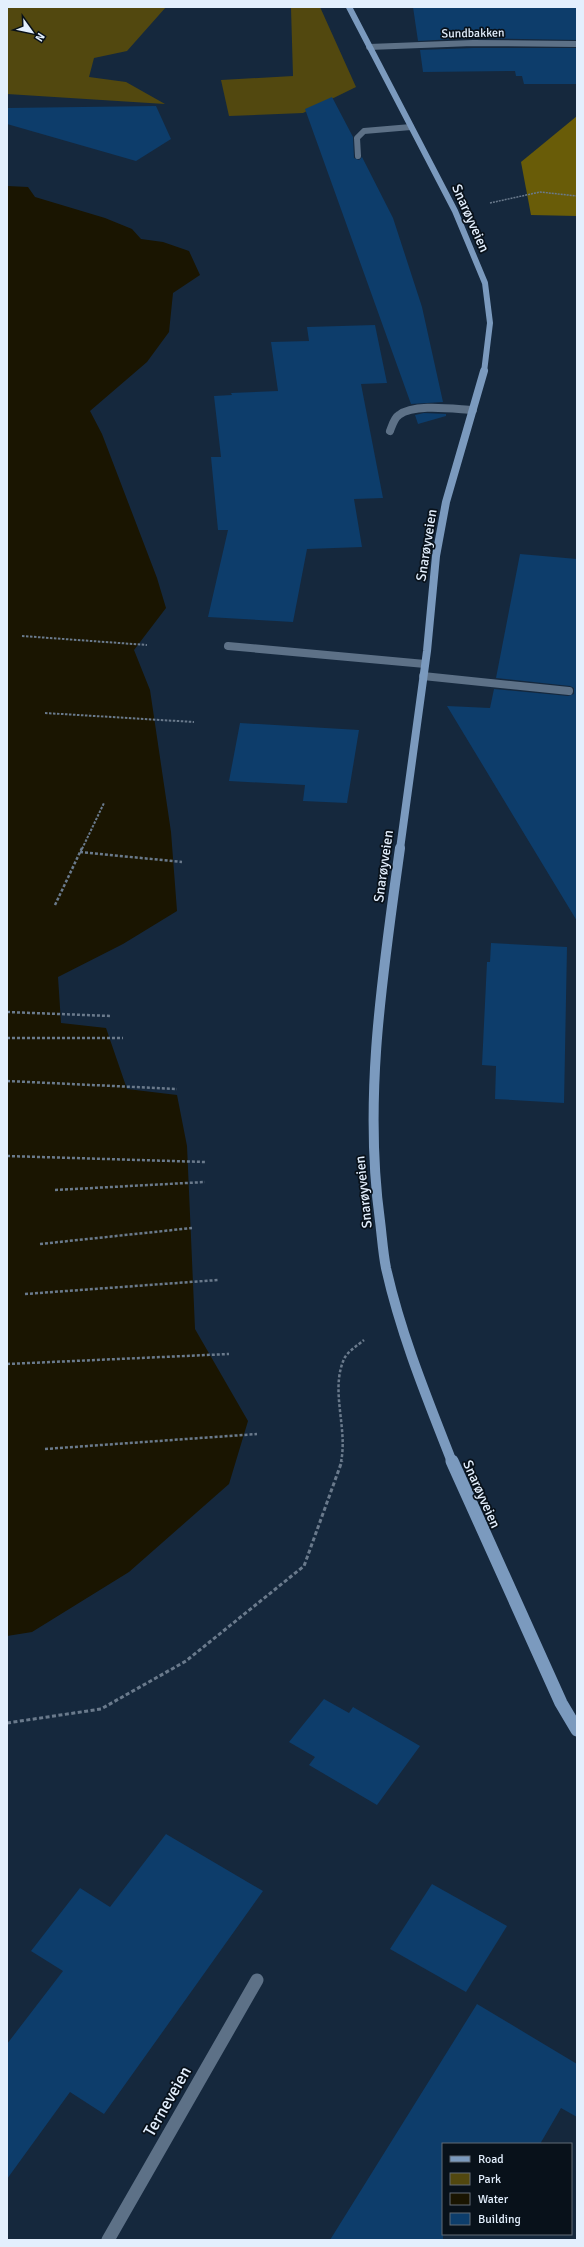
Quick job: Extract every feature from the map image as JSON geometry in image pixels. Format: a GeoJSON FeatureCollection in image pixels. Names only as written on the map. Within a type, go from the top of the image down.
{"type":"FeatureCollection","features":[{"type":"Feature","properties":{"kind":"street","name":"Snarøyveien"},"geometry":{"type":"LineString","coordinates":[[349,7],[455,211],[485,283],[490,303],[490,323],[486,365],[446,502],[436,556],[425,664],[388,931],[374,1084],[373,1142],[377,1200],[385,1260],[403,1332],[433,1416],[465,1493],[505,1581],[562,1703],[577,1730]]}},
{"type":"Feature","properties":{"kind":"street","name":"Sundbakken"},"geometry":{"type":"LineString","coordinates":[[369,47],[473,43],[577,44]]}},
{"type":"Feature","properties":{"kind":"street"},"geometry":{"type":"LineString","coordinates":[[358,156],[356,138],[364,131],[411,127]]}},
{"type":"Feature","properties":{"kind":"street"},"geometry":{"type":"LineString","coordinates":[[390,431],[398,415],[406,411],[416,409],[473,410]]}},
{"type":"Feature","properties":{"kind":"street"},"geometry":{"type":"LineString","coordinates":[[228,646],[425,664]]}},
{"type":"Feature","properties":{"kind":"street"},"geometry":{"type":"LineString","coordinates":[[423,676],[569,691]]}},
{"type":"Feature","properties":{"kind":"street","name":"Terneveien"},"geometry":{"type":"LineString","coordinates":[[108,2240],[257,1980]]}},
{"type":"Feature","properties":{"kind":"path"},"geometry":{"type":"LineString","coordinates":[[455,211],[540,192],[577,196]]}},
{"type":"Feature","properties":{"kind":"path"},"geometry":{"type":"LineString","coordinates":[[22,636],[147,645]]}},
{"type":"Feature","properties":{"kind":"path"},"geometry":{"type":"LineString","coordinates":[[45,713],[194,722]]}},
{"type":"Feature","properties":{"kind":"path"},"geometry":{"type":"LineString","coordinates":[[55,905],[104,803]]}},
{"type":"Feature","properties":{"kind":"path"},"geometry":{"type":"LineString","coordinates":[[80,852],[182,862]]}},
{"type":"Feature","properties":{"kind":"path"},"geometry":{"type":"LineString","coordinates":[[7,1012],[111,1016]]}},
{"type":"Feature","properties":{"kind":"path"},"geometry":{"type":"LineString","coordinates":[[7,1038],[122,1038]]}},
{"type":"Feature","properties":{"kind":"path"},"geometry":{"type":"LineString","coordinates":[[7,1081],[177,1088]]}},
{"type":"Feature","properties":{"kind":"path"},"geometry":{"type":"LineString","coordinates":[[7,1156],[205,1162]]}},
{"type":"Feature","properties":{"kind":"path"},"geometry":{"type":"LineString","coordinates":[[54,1190],[205,1182]]}},
{"type":"Feature","properties":{"kind":"path"},"geometry":{"type":"LineString","coordinates":[[40,1244],[192,1228]]}},
{"type":"Feature","properties":{"kind":"path"},"geometry":{"type":"LineString","coordinates":[[25,1294],[218,1280]]}},
{"type":"Feature","properties":{"kind":"path"},"geometry":{"type":"LineString","coordinates":[[7,1723],[100,1709],[186,1661],[304,1566],[342,1460],[342,1418],[338,1383],[344,1358],[364,1340]]}},
{"type":"Feature","properties":{"kind":"path"},"geometry":{"type":"LineString","coordinates":[[7,1364],[229,1354]]}},
{"type":"Feature","properties":{"kind":"path"},"geometry":{"type":"LineString","coordinates":[[45,1449],[257,1434]]}},
{"type":"Feature","properties":{"kind":"green space"},"geometry":{"type":"Polygon","coordinates":[[[7,7],[166,7],[127,51],[94,58],[89,77],[126,82],[165,104],[7,94],[7,7]]]}},
{"type":"Feature","properties":{"kind":"green space"},"geometry":{"type":"Polygon","coordinates":[[[286,7],[320,7],[356,87],[303,113],[229,116],[221,80],[293,76],[291,8],[286,7]]]}},
{"type":"Feature","properties":{"kind":"shaded area"},"geometry":{"type":"Polygon","coordinates":[[[577,116],[577,216],[531,215],[521,162],[577,116]]]}},
{"type":"Feature","properties":{"kind":"water"},"geometry":{"type":"Polygon","coordinates":[[[7,186],[28,187],[35,197],[105,218],[132,229],[141,239],[163,242],[189,251],[200,275],[173,293],[169,332],[147,362],[90,411],[102,434],[157,578],[166,608],[134,650],[150,690],[171,832],[177,911],[123,944],[58,977],[61,1023],[106,1028],[127,1089],[177,1095],[187,1146],[195,1329],[248,1421],[229,1484],[129,1572],[32,1632],[7,1636],[7,186]]]}},
{"type":"Feature","properties":{"kind":"building"},"geometry":{"type":"Polygon","coordinates":[[[413,7],[577,7],[577,40],[473,38],[418,41],[413,7]]]}},
{"type":"Feature","properties":{"kind":"building"},"geometry":{"type":"Polygon","coordinates":[[[473,48],[577,48],[577,84],[524,84],[522,76],[516,76],[515,71],[423,72],[420,50],[473,48]]]}},
{"type":"Feature","properties":{"kind":"building"},"geometry":{"type":"Polygon","coordinates":[[[332,97],[353,137],[354,158],[359,160],[362,157],[393,218],[422,307],[443,402],[411,404],[305,109],[332,97]]]}},
{"type":"Feature","properties":{"kind":"building"},"geometry":{"type":"Polygon","coordinates":[[[156,106],[171,139],[136,161],[7,124],[7,108],[156,106]]]}},
{"type":"Feature","properties":{"kind":"building"},"geometry":{"type":"Polygon","coordinates":[[[375,325],[387,383],[361,384],[383,498],[354,499],[362,547],[307,549],[293,622],[208,617],[228,530],[218,530],[211,457],[221,457],[214,396],[232,395],[231,393],[278,391],[271,342],[309,341],[307,327],[375,325]]]}},
{"type":"Feature","properties":{"kind":"building"},"geometry":{"type":"Polygon","coordinates":[[[424,413],[446,414],[446,416],[418,424],[415,415],[424,413]]]}},
{"type":"Feature","properties":{"kind":"building"},"geometry":{"type":"Polygon","coordinates":[[[520,554],[577,559],[577,921],[447,706],[490,708],[494,689],[568,696],[574,694],[574,688],[570,686],[496,678],[520,554]]]}},
{"type":"Feature","properties":{"kind":"building"},"geometry":{"type":"Polygon","coordinates":[[[240,723],[359,730],[347,803],[303,801],[305,785],[229,781],[240,723]]]}},
{"type":"Feature","properties":{"kind":"building"},"geometry":{"type":"Polygon","coordinates":[[[491,943],[567,947],[564,1103],[495,1099],[496,1066],[482,1065],[487,962],[490,962],[491,943]]]}},
{"type":"Feature","properties":{"kind":"building"},"geometry":{"type":"Polygon","coordinates":[[[324,1699],[349,1713],[353,1707],[420,1746],[377,1805],[309,1765],[315,1757],[289,1742],[324,1699]]]}},
{"type":"Feature","properties":{"kind":"building"},"geometry":{"type":"Polygon","coordinates":[[[166,1834],[263,1891],[104,2114],[70,2092],[7,2179],[7,2044],[63,1971],[31,1951],[80,1888],[110,1907],[166,1834]]]}},
{"type":"Feature","properties":{"kind":"building"},"geometry":{"type":"Polygon","coordinates":[[[432,1884],[507,1926],[466,1992],[390,1949],[432,1884]]]}},
{"type":"Feature","properties":{"kind":"building"},"geometry":{"type":"Polygon","coordinates":[[[477,2004],[577,2064],[577,2117],[561,2108],[541,2143],[442,2143],[443,2240],[330,2240],[477,2004]]]}}]}
